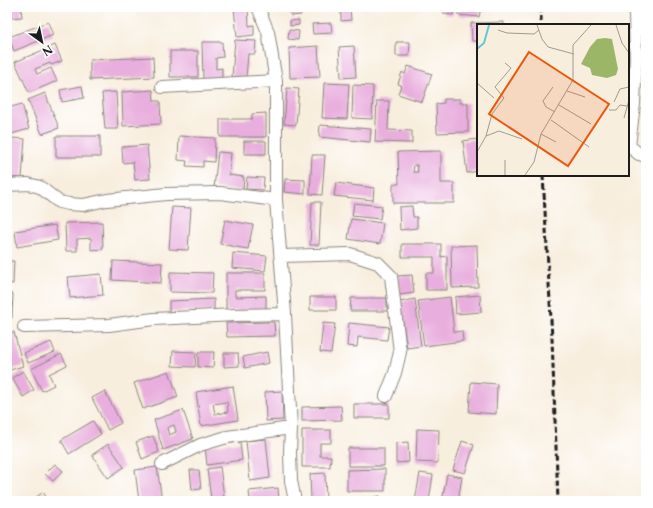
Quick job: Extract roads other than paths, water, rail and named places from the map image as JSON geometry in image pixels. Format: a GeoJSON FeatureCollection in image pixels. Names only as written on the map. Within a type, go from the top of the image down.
{"type":"FeatureCollection","features":[{"type":"Feature","properties":{"kind":"street"},"geometry":{"type":"LineString","coordinates":[[258,7],[268,32],[276,81],[276,200],[286,314],[291,428],[291,481],[295,501]]}},
{"type":"Feature","properties":{"kind":"street"},"geometry":{"type":"LineString","coordinates":[[629,139],[634,104],[636,58],[635,13],[633,7]]}},
{"type":"Feature","properties":{"kind":"street"},"geometry":{"type":"LineString","coordinates":[[162,87],[276,81]]}},
{"type":"Feature","properties":{"kind":"street"},"geometry":{"type":"LineString","coordinates":[[629,147],[639,154],[646,156]]}},
{"type":"Feature","properties":{"kind":"street"},"geometry":{"type":"LineString","coordinates":[[7,185],[28,184],[40,187],[59,202],[83,205],[107,200],[166,194],[220,193],[276,200]]}},
{"type":"Feature","properties":{"kind":"street"},"geometry":{"type":"LineString","coordinates":[[280,256],[350,254],[378,263],[391,276],[400,352],[395,373],[386,396]]}},
{"type":"Feature","properties":{"kind":"street"},"geometry":{"type":"LineString","coordinates":[[24,327],[109,325],[154,319],[286,314]]}},
{"type":"Feature","properties":{"kind":"street"},"geometry":{"type":"LineString","coordinates":[[162,464],[200,445],[227,437],[291,428]]}},
{"type":"Feature","properties":{"kind":"railway"},"geometry":{"type":"LineString","coordinates":[[541,7],[541,24]]}},
{"type":"Feature","properties":{"kind":"railway"},"geometry":{"type":"LineString","coordinates":[[543,176],[552,338],[558,501]]}}]}
